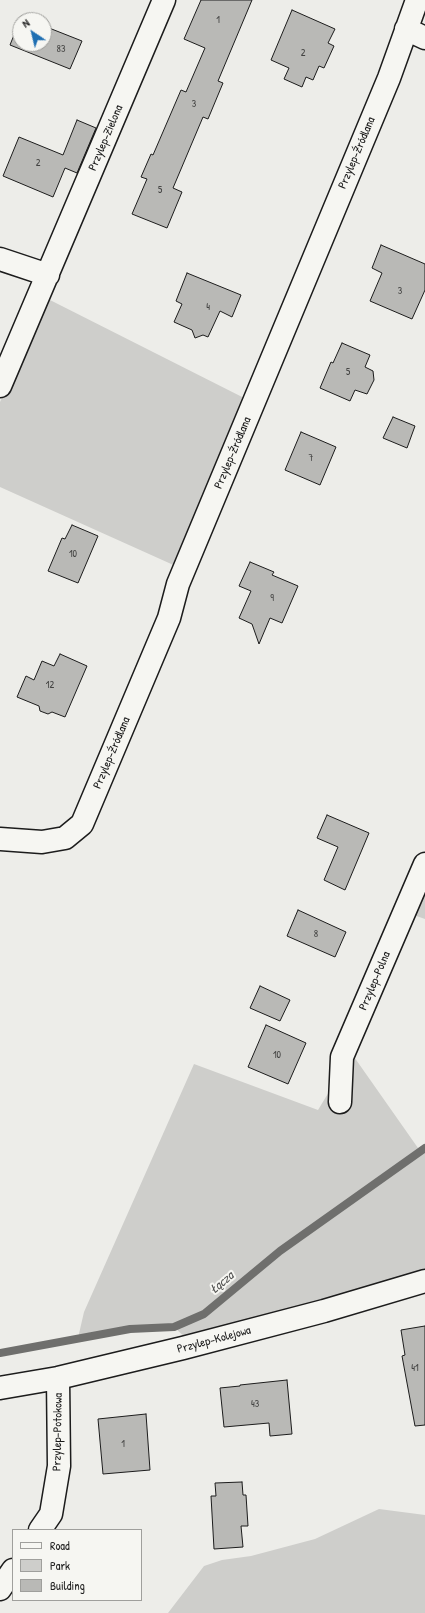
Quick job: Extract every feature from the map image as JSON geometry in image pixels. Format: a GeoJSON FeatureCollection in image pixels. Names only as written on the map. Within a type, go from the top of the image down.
{"type":"FeatureCollection","features":[{"type":"Feature","properties":{"kind":"street","name":"Przylep-Zielona"},"geometry":{"type":"LineString","coordinates":[[0,386],[164,0]]}},
{"type":"Feature","properties":{"kind":"street","name":"Przylep-Źródlana"},"geometry":{"type":"LineString","coordinates":[[0,839],[42,842],[65,838],[82,824],[169,618],[178,584],[389,78],[416,34],[417,0]]}},
{"type":"Feature","properties":{"kind":"street"},"geometry":{"type":"LineString","coordinates":[[0,259],[48,275]]}},
{"type":"Feature","properties":{"kind":"street","name":"Przylep-Polna"},"geometry":{"type":"LineString","coordinates":[[340,1102],[342,1057],[425,864]]}},
{"type":"Feature","properties":{"kind":"street","name":"Przylep-Kolejowa"},"geometry":{"type":"LineString","coordinates":[[0,1388],[58,1378],[183,1348],[324,1311],[425,1281]]}},
{"type":"Feature","properties":{"kind":"street","name":"Przylep-Potokowa"},"geometry":{"type":"LineString","coordinates":[[41,1529],[51,1514],[59,1466],[58,1378]]}},
{"type":"Feature","properties":{"kind":"street"},"geometry":{"type":"LineString","coordinates":[[0,1589],[12,1571]]}},
{"type":"Feature","properties":{"kind":"green space"},"geometry":{"type":"Polygon","coordinates":[[[48,299],[258,405],[189,572],[0,487],[0,402],[48,299]]]}},
{"type":"Feature","properties":{"kind":"green space"},"geometry":{"type":"Polygon","coordinates":[[[425,863],[425,919],[405,912],[425,863]]]}},
{"type":"Feature","properties":{"kind":"green space"},"geometry":{"type":"Polygon","coordinates":[[[352,1054],[418,1148],[425,1144],[425,1276],[189,1341],[174,1327],[78,1338],[84,1312],[194,1064],[318,1110],[352,1054]],[[416,1150],[236,1282],[405,1162],[416,1150]]]}},
{"type":"Feature","properties":{"kind":"green space"},"geometry":{"type":"Polygon","coordinates":[[[379,1509],[425,1515],[425,1613],[168,1613],[204,1566],[222,1560],[251,1556],[315,1539],[379,1509]]]}},
{"type":"Feature","properties":{"kind":"building"},"geometry":{"type":"Polygon","coordinates":[[[201,0],[252,0],[218,81],[223,83],[208,119],[203,117],[173,188],[182,192],[167,228],[132,214],[147,179],[141,177],[151,154],[153,155],[181,90],[186,92],[205,48],[184,39],[201,0]]]}},
{"type":"Feature","properties":{"kind":"building"},"geometry":{"type":"Polygon","coordinates":[[[292,10],[335,29],[328,43],[334,46],[324,68],[319,66],[313,80],[306,77],[302,87],[284,79],[289,68],[271,60],[292,10]]]}},
{"type":"Feature","properties":{"kind":"building"},"geometry":{"type":"Polygon","coordinates":[[[52,29],[82,41],[70,69],[28,52],[52,52],[52,29]]]}},
{"type":"Feature","properties":{"kind":"building"},"geometry":{"type":"Polygon","coordinates":[[[77,120],[96,128],[77,173],[65,168],[53,197],[3,176],[19,137],[63,155],[77,120]]]}},
{"type":"Feature","properties":{"kind":"building"},"geometry":{"type":"Polygon","coordinates":[[[381,245],[425,264],[425,290],[412,319],[370,301],[382,273],[372,268],[381,245]]]}},
{"type":"Feature","properties":{"kind":"building"},"geometry":{"type":"Polygon","coordinates":[[[187,273],[241,295],[232,317],[220,311],[208,337],[203,335],[195,338],[192,330],[174,322],[182,304],[176,301],[187,273]]]}},
{"type":"Feature","properties":{"kind":"building"},"geometry":{"type":"Polygon","coordinates":[[[342,343],[370,355],[365,367],[373,371],[374,380],[367,394],[355,390],[350,401],[320,388],[331,362],[333,363],[342,343]]]}},
{"type":"Feature","properties":{"kind":"building"},"geometry":{"type":"Polygon","coordinates":[[[393,417],[415,426],[407,448],[383,438],[393,417]]]}},
{"type":"Feature","properties":{"kind":"building"},"geometry":{"type":"Polygon","coordinates":[[[301,432],[336,447],[320,485],[285,470],[301,432]]]}},
{"type":"Feature","properties":{"kind":"building"},"geometry":{"type":"Polygon","coordinates":[[[72,525],[98,536],[78,583],[48,571],[62,538],[65,539],[72,525]]]}},
{"type":"Feature","properties":{"kind":"building"},"geometry":{"type":"Polygon","coordinates":[[[250,562],[274,572],[272,575],[298,586],[282,623],[270,618],[259,644],[252,624],[239,618],[251,591],[239,586],[250,562]]]}},
{"type":"Feature","properties":{"kind":"building"},"geometry":{"type":"Polygon","coordinates":[[[60,654],[87,666],[65,717],[52,712],[48,714],[40,711],[39,706],[17,697],[26,676],[34,680],[42,661],[54,666],[60,654]]]}},
{"type":"Feature","properties":{"kind":"building"},"geometry":{"type":"Polygon","coordinates":[[[327,815],[369,833],[345,890],[324,880],[338,847],[317,838],[327,815]]]}},
{"type":"Feature","properties":{"kind":"building"},"geometry":{"type":"Polygon","coordinates":[[[298,910],[346,932],[335,957],[287,936],[298,910]]]}},
{"type":"Feature","properties":{"kind":"building"},"geometry":{"type":"Polygon","coordinates":[[[260,986],[290,1000],[280,1021],[250,1008],[260,986]]]}},
{"type":"Feature","properties":{"kind":"building"},"geometry":{"type":"Polygon","coordinates":[[[266,1025],[306,1043],[288,1084],[248,1067],[266,1025]]]}},
{"type":"Feature","properties":{"kind":"building"},"geometry":{"type":"Polygon","coordinates":[[[425,1326],[425,1425],[415,1426],[402,1356],[405,1355],[401,1330],[425,1326]]]}},
{"type":"Feature","properties":{"kind":"building"},"geometry":{"type":"Polygon","coordinates":[[[287,1380],[292,1434],[270,1436],[269,1423],[224,1427],[220,1388],[287,1380]]]}},
{"type":"Feature","properties":{"kind":"building"},"geometry":{"type":"Polygon","coordinates":[[[146,1414],[150,1470],[103,1474],[98,1419],[146,1414]]]}},
{"type":"Feature","properties":{"kind":"building"},"geometry":{"type":"Polygon","coordinates":[[[242,1482],[243,1495],[246,1495],[248,1526],[241,1526],[243,1547],[214,1549],[211,1496],[216,1496],[215,1483],[242,1482]]]}},
{"type":"Feature","properties":{"kind":"waterway","name":"Łącza"},"geometry":{"type":"LineString","coordinates":[[0,1353],[130,1329],[174,1327],[204,1314],[280,1251],[425,1148]]}}]}
